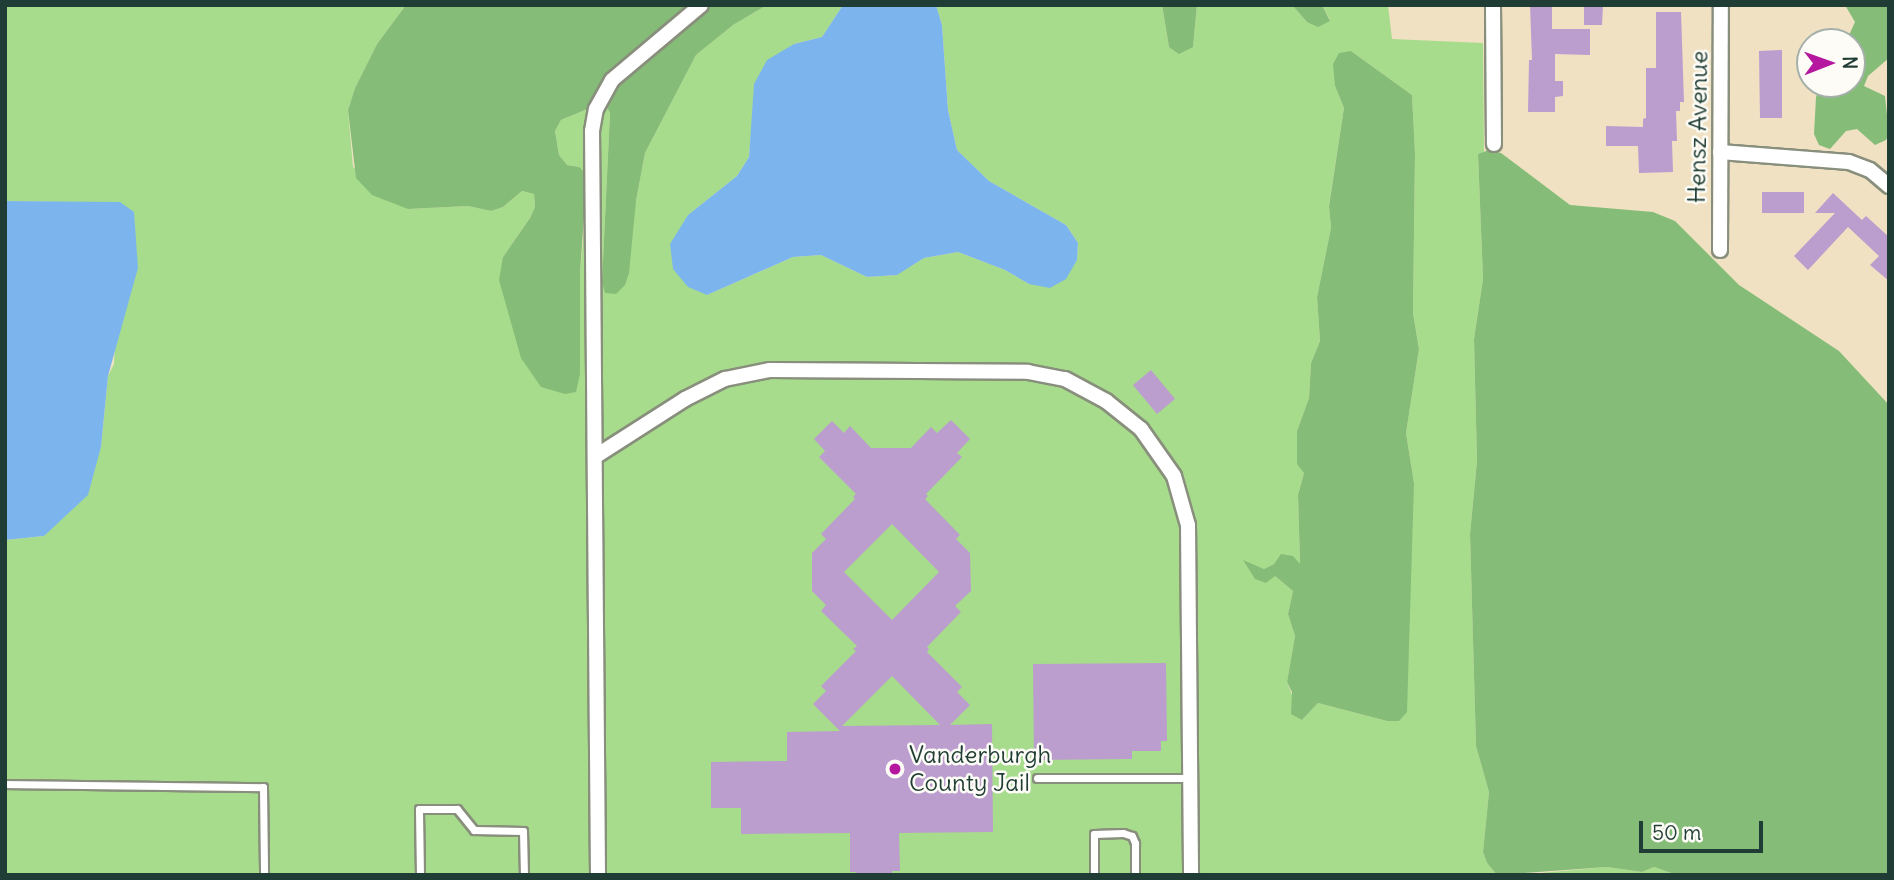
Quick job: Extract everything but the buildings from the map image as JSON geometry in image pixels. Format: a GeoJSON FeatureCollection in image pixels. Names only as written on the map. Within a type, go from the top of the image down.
{"type":"FeatureCollection","features":[{"type":"Feature","properties":{"kind":"street"},"geometry":{"type":"LineString","coordinates":[[598,875],[592,131],[596,109],[612,80],[702,5]]}},
{"type":"Feature","properties":{"kind":"street"},"geometry":{"type":"LineString","coordinates":[[1493,5],[1494,144]]}},
{"type":"Feature","properties":{"kind":"street","name":"Hensz Avenue"},"geometry":{"type":"LineString","coordinates":[[1720,250],[1721,5]]}},
{"type":"Feature","properties":{"kind":"street"},"geometry":{"type":"LineString","coordinates":[[1720,152],[1849,162],[1870,170],[1889,186]]}},
{"type":"Feature","properties":{"kind":"street"},"geometry":{"type":"LineString","coordinates":[[596,456],[685,399],[725,379],[770,370],[1028,372],[1065,379],[1106,401],[1141,429],[1174,476],[1188,525],[1191,875]]}},
{"type":"Feature","properties":{"kind":"lane"},"geometry":{"type":"LineString","coordinates":[[1037,778],[1190,778]]}},
{"type":"Feature","properties":{"kind":"lane"},"geometry":{"type":"LineString","coordinates":[[5,785],[263,787],[264,875]]}},
{"type":"Feature","properties":{"kind":"lane"},"geometry":{"type":"LineString","coordinates":[[420,875],[419,809],[457,809],[474,830],[523,831],[524,875]]}},
{"type":"Feature","properties":{"kind":"lane"},"geometry":{"type":"LineString","coordinates":[[1094,875],[1094,834],[1123,833],[1132,836],[1135,843],[1135,875]]}},
{"type":"Feature","properties":{"kind":"green space"},"geometry":{"type":"Polygon","coordinates":[[[5,5],[406,5],[377,44],[355,88],[348,110],[353,167],[408,209],[468,206],[491,211],[503,207],[522,191],[534,194],[535,207],[530,218],[503,257],[580,273],[588,188],[579,167],[567,165],[559,155],[555,131],[561,120],[604,102],[610,113],[602,282],[636,201],[645,153],[696,55],[733,25],[767,5],[843,5],[822,37],[794,44],[751,133],[749,157],[737,176],[688,215],[707,295],[793,257],[821,255],[867,277],[896,275],[924,258],[958,252],[1005,270],[1029,284],[1077,260],[1078,243],[1066,225],[989,181],[957,150],[948,110],[942,25],[936,5],[1162,5],[1169,47],[1193,47],[1197,5],[1292,5],[1307,22],[1330,20],[1322,5],[1388,5],[1392,39],[1483,43],[1484,152],[1478,154],[1483,279],[1474,339],[1477,461],[1470,534],[1476,746],[1489,792],[1483,852],[1487,863],[1497,875],[5,875],[5,540],[44,536],[101,447],[108,376],[114,364],[120,203],[5,201],[5,5]],[[1351,51],[1335,86],[1344,108],[1329,205],[1331,228],[1317,297],[1320,341],[1311,363],[1309,398],[1297,431],[1304,473],[1298,495],[1300,566],[1274,564],[1264,569],[1243,561],[1275,576],[1293,591],[1288,614],[1295,636],[1287,682],[1302,720],[1318,703],[1387,721],[1414,483],[1406,433],[1419,349],[1413,313],[1415,153],[1412,95],[1351,51]]]}},
{"type":"Feature","properties":{"kind":"green space"},"geometry":{"type":"Polygon","coordinates":[[[406,5],[767,5],[733,25],[696,55],[645,153],[636,201],[629,273],[625,285],[616,294],[605,293],[602,282],[610,113],[604,102],[561,120],[555,131],[559,155],[567,165],[579,167],[587,175],[580,273],[580,374],[576,392],[565,394],[541,387],[521,358],[499,280],[503,257],[535,207],[534,194],[522,191],[503,207],[491,211],[468,206],[408,209],[372,195],[356,178],[348,110],[355,88],[377,44],[406,5]]]}},
{"type":"Feature","properties":{"kind":"green space"},"geometry":{"type":"Polygon","coordinates":[[[1162,5],[1197,5],[1193,47],[1179,54],[1169,47],[1162,5]]]}},
{"type":"Feature","properties":{"kind":"green space"},"geometry":{"type":"Polygon","coordinates":[[[1292,5],[1322,5],[1330,21],[1318,27],[1307,22],[1292,5]]]}},
{"type":"Feature","properties":{"kind":"green space"},"geometry":{"type":"Polygon","coordinates":[[[1845,5],[1889,5],[1889,58],[1868,76],[1866,81],[1866,28],[1852,28],[1855,22],[1845,5]]]}},
{"type":"Feature","properties":{"kind":"green space"},"geometry":{"type":"Polygon","coordinates":[[[1351,51],[1412,95],[1415,153],[1413,313],[1419,349],[1406,433],[1414,483],[1407,712],[1399,721],[1387,721],[1318,703],[1302,720],[1291,714],[1292,692],[1287,682],[1295,636],[1288,614],[1293,591],[1275,576],[1266,583],[1255,579],[1243,560],[1264,569],[1274,564],[1281,554],[1293,556],[1300,564],[1298,495],[1304,473],[1297,464],[1297,431],[1309,398],[1311,363],[1320,341],[1317,297],[1331,228],[1329,206],[1344,108],[1335,86],[1333,64],[1339,53],[1351,51]]]}},
{"type":"Feature","properties":{"kind":"green space"},"geometry":{"type":"Polygon","coordinates":[[[1866,87],[1885,96],[1889,134],[1886,140],[1875,145],[1857,129],[1846,131],[1830,149],[1819,145],[1814,134],[1816,98],[1866,98],[1866,87]]]}},
{"type":"Feature","properties":{"kind":"green space"},"geometry":{"type":"Polygon","coordinates":[[[1489,150],[1501,153],[1570,205],[1653,212],[1675,221],[1739,285],[1839,351],[1889,405],[1889,875],[1677,875],[1654,867],[1642,872],[1607,867],[1497,875],[1487,863],[1483,852],[1489,792],[1476,746],[1470,534],[1477,461],[1474,339],[1483,279],[1478,154],[1489,150]]]}},
{"type":"Feature","properties":{"kind":"green space"},"geometry":{"type":"Polygon","coordinates":[[[1607,867],[1642,872],[1654,867],[1677,875],[1518,875],[1607,867]]]}},
{"type":"Feature","properties":{"kind":"water"},"geometry":{"type":"Polygon","coordinates":[[[843,5],[936,5],[942,25],[948,110],[957,150],[989,181],[1066,225],[1078,243],[1077,260],[1066,279],[1050,288],[1029,284],[1005,270],[958,252],[924,258],[897,275],[867,277],[821,255],[793,257],[707,295],[688,287],[673,269],[670,244],[688,215],[737,176],[749,157],[754,84],[767,60],[794,44],[822,37],[843,5]]]}},
{"type":"Feature","properties":{"kind":"water"},"geometry":{"type":"Polygon","coordinates":[[[5,201],[120,202],[134,212],[138,268],[108,376],[101,447],[88,495],[44,536],[5,540],[5,201]]]}},
{"type":"Feature","properties":{"kind":"place","name":"Vanderburgh County Jail"},"geometry":{"type":"Point","coordinates":[895,769]}}]}
